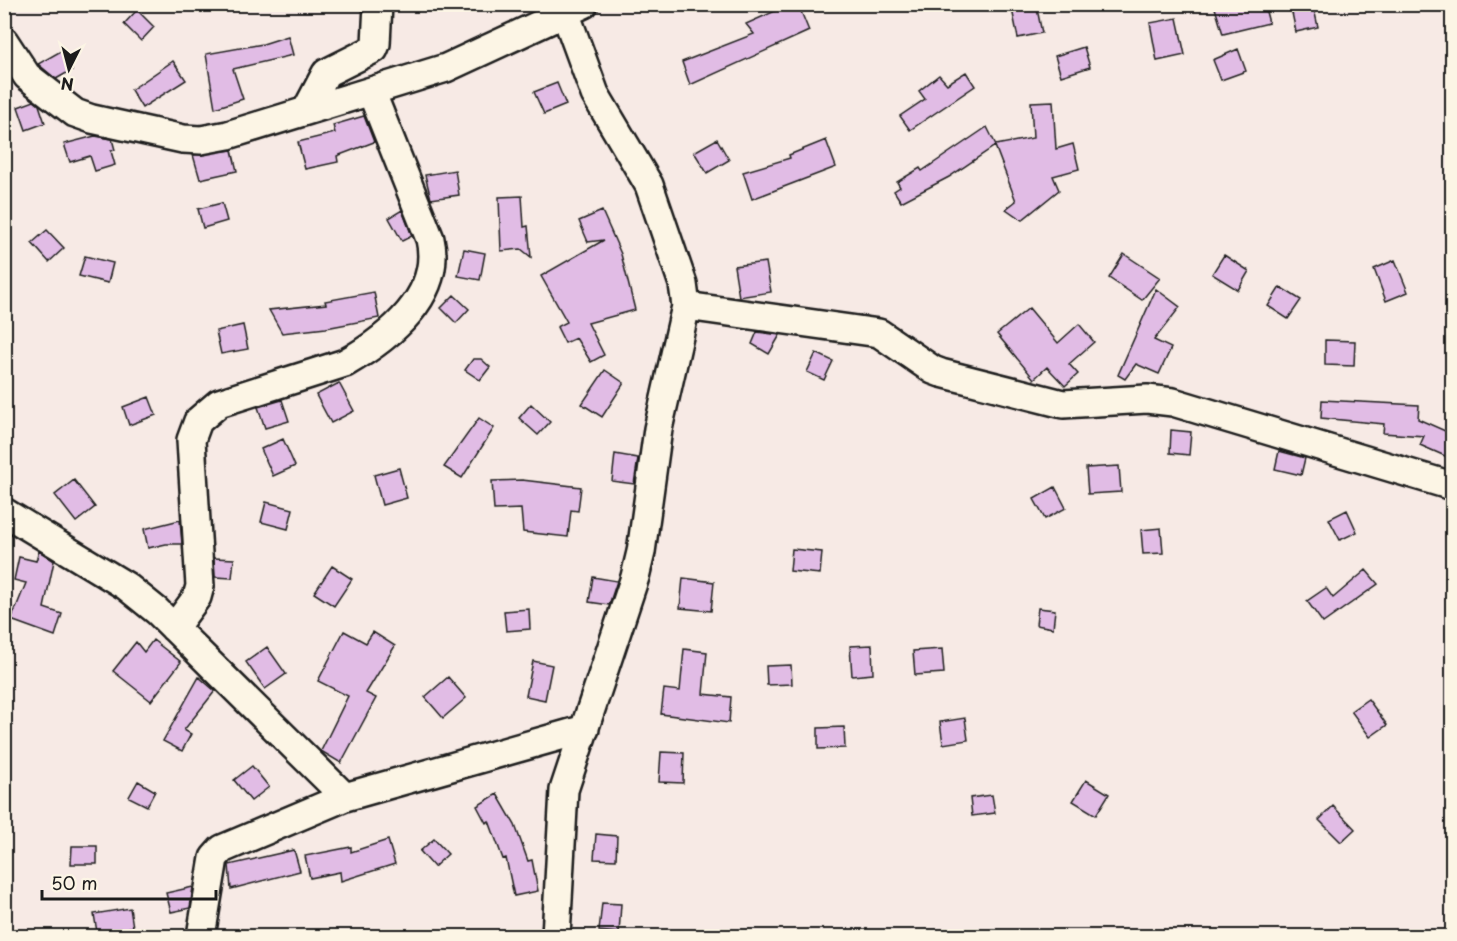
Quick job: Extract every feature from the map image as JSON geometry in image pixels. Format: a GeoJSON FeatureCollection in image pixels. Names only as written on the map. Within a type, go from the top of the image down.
{"type":"FeatureCollection","features":[{"type":"Feature","properties":{"kind":"street"},"geometry":{"type":"LineString","coordinates":[[306,111],[326,73],[374,49],[378,4]]}},
{"type":"Feature","properties":{"kind":"street"},"geometry":{"type":"LineString","coordinates":[[4,41],[27,76],[75,113],[92,119],[183,139],[201,140],[228,135],[446,68],[570,7],[596,94],[649,185],[683,284],[686,306],[660,419],[639,560],[564,790],[556,936]]}},
{"type":"Feature","properties":{"kind":"street"},"geometry":{"type":"LineString","coordinates":[[174,628],[197,597],[200,586],[191,440],[198,421],[219,403],[345,363],[361,354],[415,308],[423,296],[434,255],[430,239],[371,92]]}},
{"type":"Feature","properties":{"kind":"street"},"geometry":{"type":"LineString","coordinates":[[686,306],[879,333],[933,370],[1063,404],[1147,399],[1173,402],[1452,486]]}},
{"type":"Feature","properties":{"kind":"street"},"geometry":{"type":"LineString","coordinates":[[4,512],[126,586],[174,628],[345,797]]}},
{"type":"Feature","properties":{"kind":"street"},"geometry":{"type":"LineString","coordinates":[[201,936],[214,858],[222,849],[345,797],[585,729]]}},
{"type":"Feature","properties":{"kind":"building"},"geometry":{"type":"Polygon","coordinates":[[[791,4],[798,4],[809,31],[690,85],[682,62],[754,34],[746,24],[791,4]]]}},
{"type":"Feature","properties":{"kind":"building"},"geometry":{"type":"Polygon","coordinates":[[[1036,4],[1042,33],[1018,38],[1012,9],[1036,4]]]}},
{"type":"Feature","properties":{"kind":"building"},"geometry":{"type":"Polygon","coordinates":[[[1225,4],[1264,4],[1269,23],[1223,34],[1215,8],[1225,4]]]}},
{"type":"Feature","properties":{"kind":"building"},"geometry":{"type":"Polygon","coordinates":[[[1313,4],[1318,27],[1296,32],[1291,8],[1313,4]]]}},
{"type":"Feature","properties":{"kind":"building"},"geometry":{"type":"Polygon","coordinates":[[[137,10],[154,27],[141,41],[124,24],[137,10]]]}},
{"type":"Feature","properties":{"kind":"building"},"geometry":{"type":"Polygon","coordinates":[[[1177,18],[1185,55],[1157,61],[1150,23],[1177,18]]]}},
{"type":"Feature","properties":{"kind":"building"},"geometry":{"type":"Polygon","coordinates":[[[288,36],[293,55],[233,69],[243,99],[215,108],[206,54],[263,44],[288,36]]]}},
{"type":"Feature","properties":{"kind":"building"},"geometry":{"type":"Polygon","coordinates":[[[1084,47],[1090,67],[1061,76],[1055,56],[1084,47]]]}},
{"type":"Feature","properties":{"kind":"building"},"geometry":{"type":"Polygon","coordinates":[[[1238,49],[1246,71],[1221,80],[1213,60],[1238,49]]]}},
{"type":"Feature","properties":{"kind":"building"},"geometry":{"type":"Polygon","coordinates":[[[61,51],[72,70],[56,79],[38,64],[61,51]]]}},
{"type":"Feature","properties":{"kind":"building"},"geometry":{"type":"Polygon","coordinates":[[[173,61],[186,80],[142,108],[131,90],[173,61]]]}},
{"type":"Feature","properties":{"kind":"building"},"geometry":{"type":"Polygon","coordinates":[[[966,72],[975,86],[910,130],[900,116],[925,99],[919,91],[939,75],[947,84],[966,72]]]}},
{"type":"Feature","properties":{"kind":"building"},"geometry":{"type":"Polygon","coordinates":[[[557,83],[566,105],[544,114],[534,92],[557,83]]]}},
{"type":"Feature","properties":{"kind":"building"},"geometry":{"type":"Polygon","coordinates":[[[34,101],[39,105],[45,123],[26,130],[18,107],[34,101]]]}},
{"type":"Feature","properties":{"kind":"building"},"geometry":{"type":"Polygon","coordinates":[[[1053,101],[1056,149],[1073,144],[1079,169],[1053,176],[1059,190],[1022,220],[1006,209],[1016,201],[995,146],[949,177],[901,202],[894,191],[900,187],[897,182],[920,168],[922,171],[987,127],[996,145],[1033,138],[1031,102],[1053,101]]]}},
{"type":"Feature","properties":{"kind":"building"},"geometry":{"type":"Polygon","coordinates":[[[364,116],[374,142],[337,156],[338,162],[305,169],[298,142],[335,133],[333,125],[364,116]]]}},
{"type":"Feature","properties":{"kind":"building"},"geometry":{"type":"Polygon","coordinates":[[[95,136],[112,139],[115,150],[111,151],[115,165],[95,171],[90,156],[70,162],[64,144],[95,136]]]}},
{"type":"Feature","properties":{"kind":"building"},"geometry":{"type":"Polygon","coordinates":[[[717,139],[729,160],[707,173],[694,152],[717,139]]]}},
{"type":"Feature","properties":{"kind":"building"},"geometry":{"type":"Polygon","coordinates":[[[826,140],[836,167],[752,199],[743,172],[790,158],[789,155],[826,140]]]}},
{"type":"Feature","properties":{"kind":"building"},"geometry":{"type":"Polygon","coordinates":[[[232,150],[237,171],[200,179],[193,155],[232,150]]]}},
{"type":"Feature","properties":{"kind":"building"},"geometry":{"type":"Polygon","coordinates":[[[455,170],[459,195],[431,199],[425,175],[455,170]]]}},
{"type":"Feature","properties":{"kind":"building"},"geometry":{"type":"Polygon","coordinates":[[[522,196],[524,227],[528,226],[531,257],[521,249],[501,251],[499,197],[522,196]]]}},
{"type":"Feature","properties":{"kind":"building"},"geometry":{"type":"Polygon","coordinates":[[[222,203],[227,221],[203,228],[198,209],[222,203]]]}},
{"type":"Feature","properties":{"kind":"building"},"geometry":{"type":"Polygon","coordinates":[[[402,210],[412,236],[402,241],[389,218],[402,210]]]}},
{"type":"Feature","properties":{"kind":"building"},"geometry":{"type":"Polygon","coordinates":[[[602,211],[621,254],[635,310],[588,323],[604,355],[591,362],[576,338],[565,343],[557,327],[567,322],[541,276],[604,240],[588,242],[579,221],[602,211]]]}},
{"type":"Feature","properties":{"kind":"building"},"geometry":{"type":"Polygon","coordinates":[[[47,230],[64,248],[49,262],[32,243],[47,230]]]}},
{"type":"Feature","properties":{"kind":"building"},"geometry":{"type":"Polygon","coordinates":[[[464,249],[485,253],[480,280],[458,276],[464,249]]]}},
{"type":"Feature","properties":{"kind":"building"},"geometry":{"type":"Polygon","coordinates":[[[1124,254],[1160,278],[1142,300],[1109,278],[1124,254]]]}},
{"type":"Feature","properties":{"kind":"building"},"geometry":{"type":"Polygon","coordinates":[[[1224,255],[1249,271],[1238,290],[1212,274],[1224,255]]]}},
{"type":"Feature","properties":{"kind":"building"},"geometry":{"type":"Polygon","coordinates":[[[85,256],[113,263],[108,283],[79,276],[85,256]]]}},
{"type":"Feature","properties":{"kind":"building"},"geometry":{"type":"Polygon","coordinates":[[[1395,260],[1408,292],[1386,301],[1374,269],[1395,260]]]}},
{"type":"Feature","properties":{"kind":"building"},"geometry":{"type":"Polygon","coordinates":[[[766,262],[771,292],[739,297],[734,266],[766,262]]]}},
{"type":"Feature","properties":{"kind":"building"},"geometry":{"type":"Polygon","coordinates":[[[1280,287],[1301,300],[1288,319],[1268,306],[1280,287]]]}},
{"type":"Feature","properties":{"kind":"building"},"geometry":{"type":"Polygon","coordinates":[[[1156,289],[1180,307],[1154,340],[1171,348],[1159,374],[1136,364],[1125,379],[1118,375],[1156,289]]]}},
{"type":"Feature","properties":{"kind":"building"},"geometry":{"type":"Polygon","coordinates":[[[374,292],[379,318],[326,328],[282,333],[269,310],[326,304],[325,301],[374,292]]]}},
{"type":"Feature","properties":{"kind":"building"},"geometry":{"type":"Polygon","coordinates":[[[454,295],[469,309],[456,323],[441,308],[454,295]]]}},
{"type":"Feature","properties":{"kind":"building"},"geometry":{"type":"Polygon","coordinates":[[[1029,308],[1058,343],[1079,324],[1094,342],[1069,364],[1078,374],[1065,386],[1047,367],[1034,379],[997,334],[1029,308]]]}},
{"type":"Feature","properties":{"kind":"building"},"geometry":{"type":"Polygon","coordinates":[[[243,325],[248,349],[221,354],[216,331],[243,325]]]}},
{"type":"Feature","properties":{"kind":"building"},"geometry":{"type":"Polygon","coordinates":[[[757,332],[780,335],[769,354],[752,344],[757,332]]]}},
{"type":"Feature","properties":{"kind":"building"},"geometry":{"type":"Polygon","coordinates":[[[1325,340],[1355,341],[1354,366],[1325,365],[1325,340]]]}},
{"type":"Feature","properties":{"kind":"building"},"geometry":{"type":"Polygon","coordinates":[[[816,353],[833,361],[824,380],[807,372],[816,353]]]}},
{"type":"Feature","properties":{"kind":"building"},"geometry":{"type":"Polygon","coordinates":[[[473,359],[481,359],[490,367],[480,380],[465,370],[473,359]]]}},
{"type":"Feature","properties":{"kind":"building"},"geometry":{"type":"Polygon","coordinates":[[[605,370],[624,383],[602,417],[582,404],[605,370]]]}},
{"type":"Feature","properties":{"kind":"building"},"geometry":{"type":"Polygon","coordinates":[[[339,383],[354,411],[331,423],[316,395],[339,383]]]}},
{"type":"Feature","properties":{"kind":"building"},"geometry":{"type":"Polygon","coordinates":[[[149,397],[156,415],[129,425],[123,407],[149,397]]]}},
{"type":"Feature","properties":{"kind":"building"},"geometry":{"type":"Polygon","coordinates":[[[282,400],[289,421],[265,428],[258,407],[282,400]]]}},
{"type":"Feature","properties":{"kind":"building"},"geometry":{"type":"Polygon","coordinates":[[[1322,400],[1419,405],[1418,419],[1452,434],[1452,459],[1420,445],[1424,436],[1383,433],[1384,424],[1321,418],[1322,400]]]}},
{"type":"Feature","properties":{"kind":"building"},"geometry":{"type":"Polygon","coordinates":[[[531,404],[550,422],[538,435],[519,418],[531,404]]]}},
{"type":"Feature","properties":{"kind":"building"},"geometry":{"type":"Polygon","coordinates":[[[479,418],[494,428],[462,478],[444,467],[479,418]]]}},
{"type":"Feature","properties":{"kind":"building"},"geometry":{"type":"Polygon","coordinates":[[[1171,430],[1191,432],[1189,455],[1170,453],[1171,430]]]}},
{"type":"Feature","properties":{"kind":"building"},"geometry":{"type":"Polygon","coordinates":[[[283,439],[295,466],[273,476],[261,449],[283,439]]]}},
{"type":"Feature","properties":{"kind":"building"},"geometry":{"type":"Polygon","coordinates":[[[1279,451],[1305,458],[1301,475],[1275,469],[1279,451]]]}},
{"type":"Feature","properties":{"kind":"building"},"geometry":{"type":"Polygon","coordinates":[[[615,454],[638,458],[634,484],[612,481],[615,454]]]}},
{"type":"Feature","properties":{"kind":"building"},"geometry":{"type":"Polygon","coordinates":[[[1119,466],[1121,492],[1088,494],[1086,468],[1119,466]]]}},
{"type":"Feature","properties":{"kind":"building"},"geometry":{"type":"Polygon","coordinates":[[[399,468],[407,498],[382,505],[374,475],[399,468]]]}},
{"type":"Feature","properties":{"kind":"building"},"geometry":{"type":"Polygon","coordinates":[[[74,480],[95,507],[76,522],[55,495],[74,480]]]}},
{"type":"Feature","properties":{"kind":"building"},"geometry":{"type":"Polygon","coordinates":[[[522,480],[581,487],[578,511],[571,510],[568,537],[523,532],[521,509],[494,510],[492,481],[522,480]]]}},
{"type":"Feature","properties":{"kind":"building"},"geometry":{"type":"Polygon","coordinates":[[[1055,487],[1066,508],[1045,519],[1034,499],[1055,487]]]}},
{"type":"Feature","properties":{"kind":"building"},"geometry":{"type":"Polygon","coordinates":[[[266,502],[293,509],[288,529],[261,522],[266,502]]]}},
{"type":"Feature","properties":{"kind":"building"},"geometry":{"type":"Polygon","coordinates":[[[1347,510],[1357,532],[1340,540],[1329,519],[1347,510]]]}},
{"type":"Feature","properties":{"kind":"building"},"geometry":{"type":"Polygon","coordinates":[[[180,520],[182,544],[166,544],[148,548],[144,529],[180,520]]]}},
{"type":"Feature","properties":{"kind":"building"},"geometry":{"type":"Polygon","coordinates":[[[1161,528],[1163,553],[1143,554],[1141,530],[1161,528]]]}},
{"type":"Feature","properties":{"kind":"building"},"geometry":{"type":"Polygon","coordinates":[[[792,549],[822,552],[820,574],[790,571],[792,549]]]}},
{"type":"Feature","properties":{"kind":"building"},"geometry":{"type":"Polygon","coordinates":[[[39,551],[54,561],[44,608],[62,614],[55,636],[11,620],[26,583],[14,580],[19,557],[36,561],[39,551]]]}},
{"type":"Feature","properties":{"kind":"building"},"geometry":{"type":"Polygon","coordinates":[[[214,558],[234,559],[232,578],[215,577],[214,558]]]}},
{"type":"Feature","properties":{"kind":"building"},"geometry":{"type":"Polygon","coordinates":[[[332,566],[352,579],[334,606],[314,593],[332,566]]]}},
{"type":"Feature","properties":{"kind":"building"},"geometry":{"type":"Polygon","coordinates":[[[1366,570],[1378,584],[1323,623],[1307,601],[1326,588],[1333,598],[1366,570]]]}},
{"type":"Feature","properties":{"kind":"building"},"geometry":{"type":"Polygon","coordinates":[[[593,577],[617,581],[609,605],[589,602],[593,577]]]}},
{"type":"Feature","properties":{"kind":"building"},"geometry":{"type":"Polygon","coordinates":[[[683,578],[714,582],[711,611],[680,608],[683,578]]]}},
{"type":"Feature","properties":{"kind":"building"},"geometry":{"type":"Polygon","coordinates":[[[1038,608],[1055,610],[1053,628],[1036,625],[1038,608]]]}},
{"type":"Feature","properties":{"kind":"building"},"geometry":{"type":"Polygon","coordinates":[[[529,609],[530,629],[506,631],[504,611],[529,609]]]}},
{"type":"Feature","properties":{"kind":"building"},"geometry":{"type":"Polygon","coordinates":[[[344,631],[366,643],[373,632],[395,646],[366,693],[376,698],[341,763],[321,751],[348,696],[318,681],[344,631]]]}},
{"type":"Feature","properties":{"kind":"building"},"geometry":{"type":"Polygon","coordinates":[[[153,640],[181,662],[151,701],[113,671],[136,642],[144,652],[153,640]]]}},
{"type":"Feature","properties":{"kind":"building"},"geometry":{"type":"Polygon","coordinates":[[[872,645],[873,674],[852,676],[850,646],[872,645]]]}},
{"type":"Feature","properties":{"kind":"building"},"geometry":{"type":"Polygon","coordinates":[[[267,647],[286,674],[265,689],[246,662],[267,647]]]}},
{"type":"Feature","properties":{"kind":"building"},"geometry":{"type":"Polygon","coordinates":[[[684,649],[707,652],[703,694],[731,697],[729,723],[661,714],[664,689],[680,691],[684,649]]]}},
{"type":"Feature","properties":{"kind":"building"},"geometry":{"type":"Polygon","coordinates":[[[942,649],[944,673],[915,675],[913,651],[942,649]]]}},
{"type":"Feature","properties":{"kind":"building"},"geometry":{"type":"Polygon","coordinates":[[[533,661],[552,665],[545,700],[526,696],[533,661]]]}},
{"type":"Feature","properties":{"kind":"building"},"geometry":{"type":"Polygon","coordinates":[[[791,665],[792,684],[767,685],[766,666],[791,665]]]}},
{"type":"Feature","properties":{"kind":"building"},"geometry":{"type":"Polygon","coordinates":[[[199,677],[215,691],[184,730],[191,734],[182,751],[163,741],[199,677]]]}},
{"type":"Feature","properties":{"kind":"building"},"geometry":{"type":"Polygon","coordinates":[[[448,677],[466,698],[443,718],[425,697],[448,677]]]}},
{"type":"Feature","properties":{"kind":"building"},"geometry":{"type":"Polygon","coordinates":[[[1368,699],[1387,725],[1370,737],[1351,711],[1368,699]]]}},
{"type":"Feature","properties":{"kind":"building"},"geometry":{"type":"Polygon","coordinates":[[[965,718],[968,740],[943,744],[940,722],[965,718]]]}},
{"type":"Feature","properties":{"kind":"building"},"geometry":{"type":"Polygon","coordinates":[[[844,727],[845,748],[818,749],[818,728],[844,727]]]}},
{"type":"Feature","properties":{"kind":"building"},"geometry":{"type":"Polygon","coordinates":[[[661,752],[684,753],[683,783],[659,782],[661,752]]]}},
{"type":"Feature","properties":{"kind":"building"},"geometry":{"type":"Polygon","coordinates":[[[252,766],[269,787],[251,801],[234,780],[252,766]]]}},
{"type":"Feature","properties":{"kind":"building"},"geometry":{"type":"Polygon","coordinates":[[[1086,780],[1109,794],[1096,815],[1073,801],[1086,780]]]}},
{"type":"Feature","properties":{"kind":"building"},"geometry":{"type":"Polygon","coordinates":[[[138,781],[155,791],[147,806],[129,797],[138,781]]]}},
{"type":"Feature","properties":{"kind":"building"},"geometry":{"type":"Polygon","coordinates":[[[497,794],[515,825],[528,861],[532,860],[538,891],[514,896],[506,858],[503,859],[489,821],[486,823],[477,806],[497,794]]]}},
{"type":"Feature","properties":{"kind":"building"},"geometry":{"type":"Polygon","coordinates":[[[992,795],[995,813],[972,816],[970,798],[992,795]]]}},
{"type":"Feature","properties":{"kind":"building"},"geometry":{"type":"Polygon","coordinates":[[[1333,806],[1355,829],[1341,842],[1319,820],[1333,806]]]}},
{"type":"Feature","properties":{"kind":"building"},"geometry":{"type":"Polygon","coordinates":[[[596,834],[617,836],[616,860],[594,859],[596,834]]]}},
{"type":"Feature","properties":{"kind":"building"},"geometry":{"type":"Polygon","coordinates":[[[434,839],[448,854],[434,867],[420,851],[434,839]]]}},
{"type":"Feature","properties":{"kind":"building"},"geometry":{"type":"Polygon","coordinates":[[[388,840],[395,864],[341,881],[340,872],[310,878],[305,856],[351,847],[351,852],[388,840]]]}},
{"type":"Feature","properties":{"kind":"building"},"geometry":{"type":"Polygon","coordinates":[[[72,846],[97,846],[97,864],[71,864],[72,846]]]}},
{"type":"Feature","properties":{"kind":"building"},"geometry":{"type":"Polygon","coordinates":[[[294,850],[300,871],[231,889],[229,865],[294,850]]]}},
{"type":"Feature","properties":{"kind":"building"},"geometry":{"type":"Polygon","coordinates":[[[193,887],[190,908],[171,912],[166,893],[193,887]]]}},
{"type":"Feature","properties":{"kind":"building"},"geometry":{"type":"Polygon","coordinates":[[[602,903],[621,904],[619,933],[599,931],[602,903]]]}},
{"type":"Feature","properties":{"kind":"building"},"geometry":{"type":"Polygon","coordinates":[[[130,908],[133,927],[97,932],[94,914],[130,908]]]}}]}
